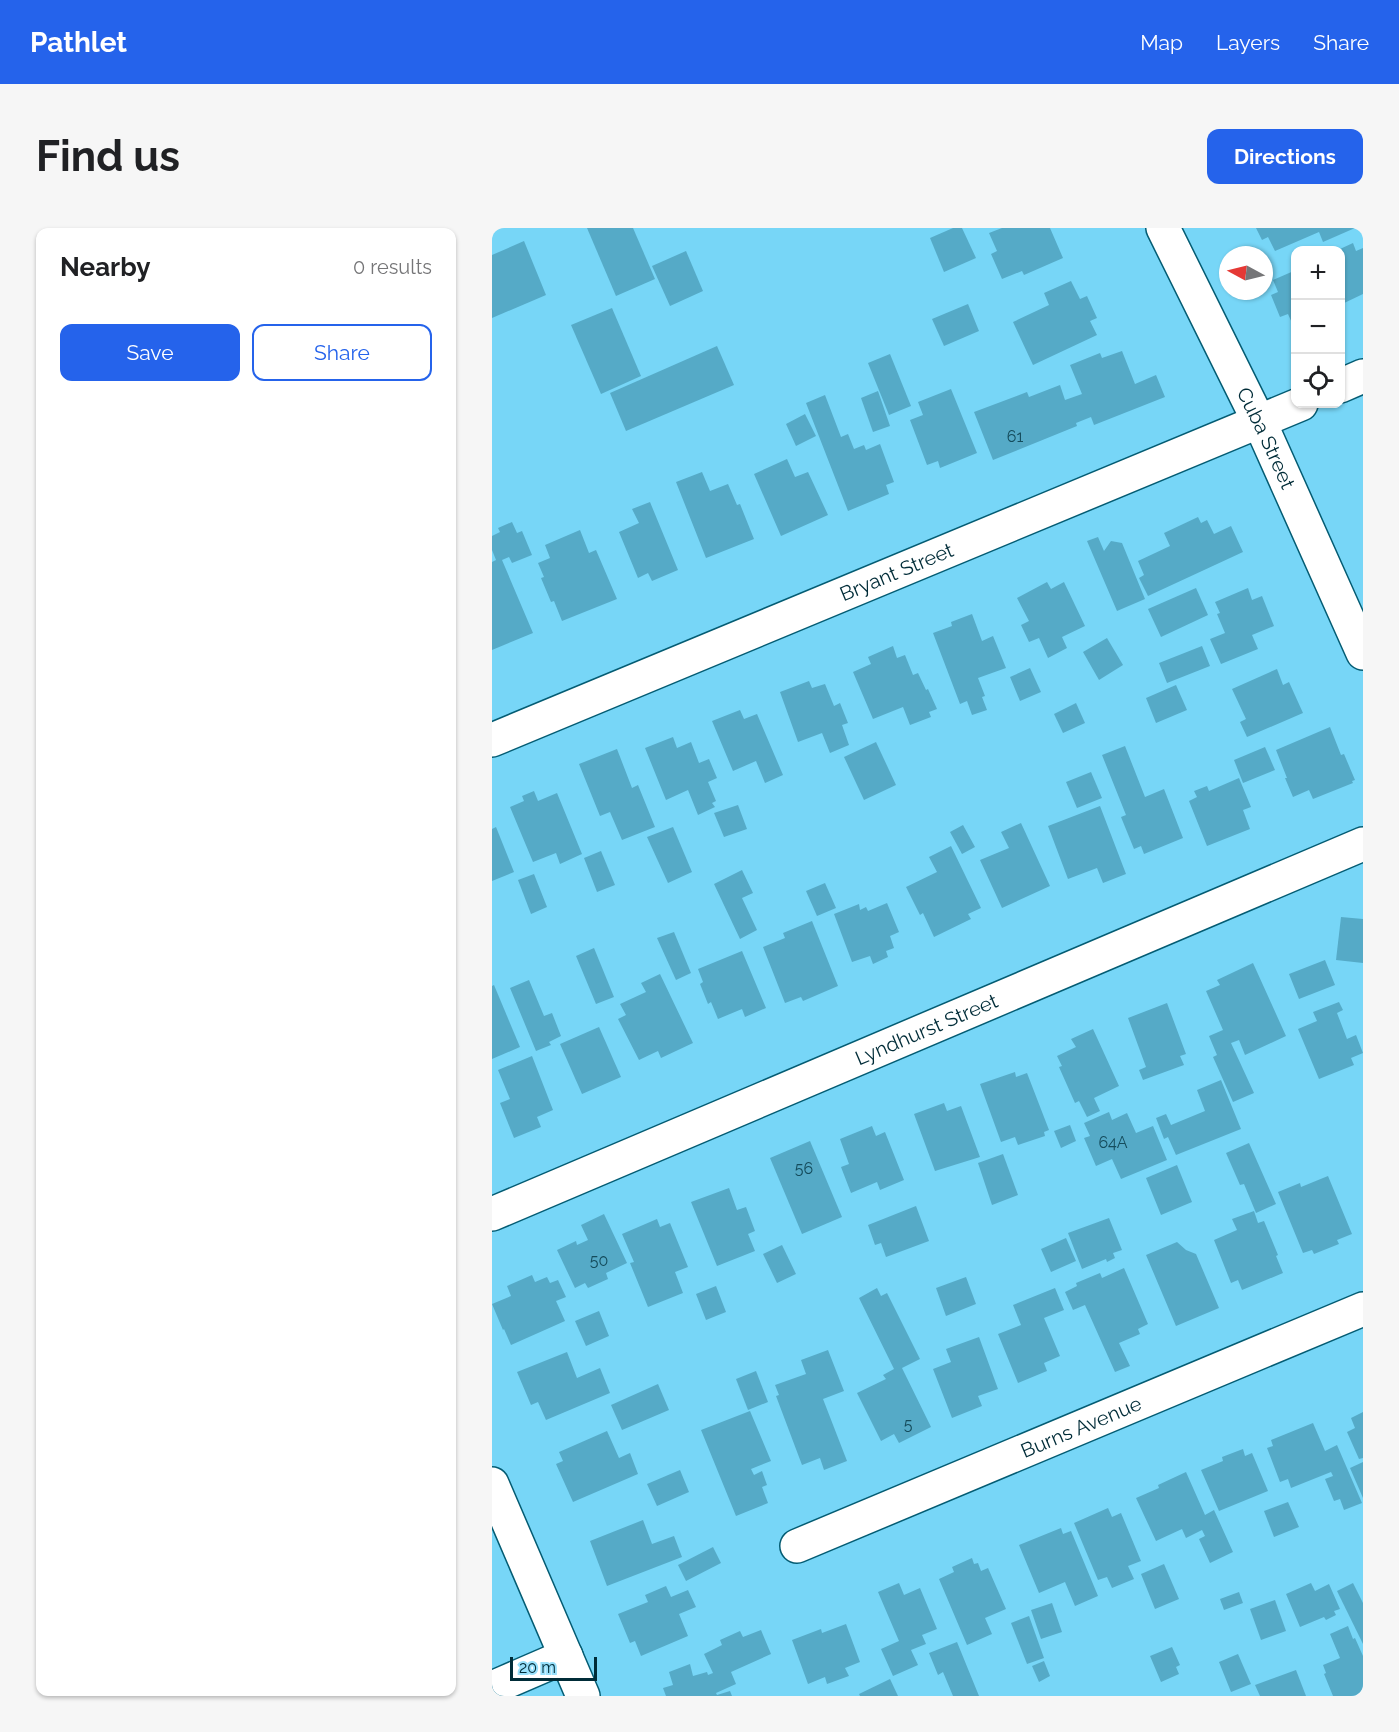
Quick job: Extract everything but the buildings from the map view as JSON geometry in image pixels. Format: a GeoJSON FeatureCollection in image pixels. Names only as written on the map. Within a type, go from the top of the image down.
{"type":"FeatureCollection","features":[{"type":"Feature","properties":{"kind":"street","name":"Cuba Street"},"geometry":{"type":"LineString","coordinates":[[1163,228],[1259,422],[1363,652]]}},
{"type":"Feature","properties":{"kind":"street"},"geometry":{"type":"LineString","coordinates":[[1345,384],[1363,376]]}},
{"type":"Feature","properties":{"kind":"street","name":"Bryant Street"},"geometry":{"type":"LineString","coordinates":[[492,740],[1292,408]]}},
{"type":"Feature","properties":{"kind":"street","name":"Lyndhurst Street"},"geometry":{"type":"LineString","coordinates":[[492,1214],[1363,844]]}},
{"type":"Feature","properties":{"kind":"street","name":"Burns Avenue"},"geometry":{"type":"LineString","coordinates":[[797,1546],[1363,1309]]}},
{"type":"Feature","properties":{"kind":"street"},"geometry":{"type":"LineString","coordinates":[[492,1484],[583,1696]]}},
{"type":"Feature","properties":{"kind":"street"},"geometry":{"type":"LineString","coordinates":[[492,1688],[566,1656]]}}]}
